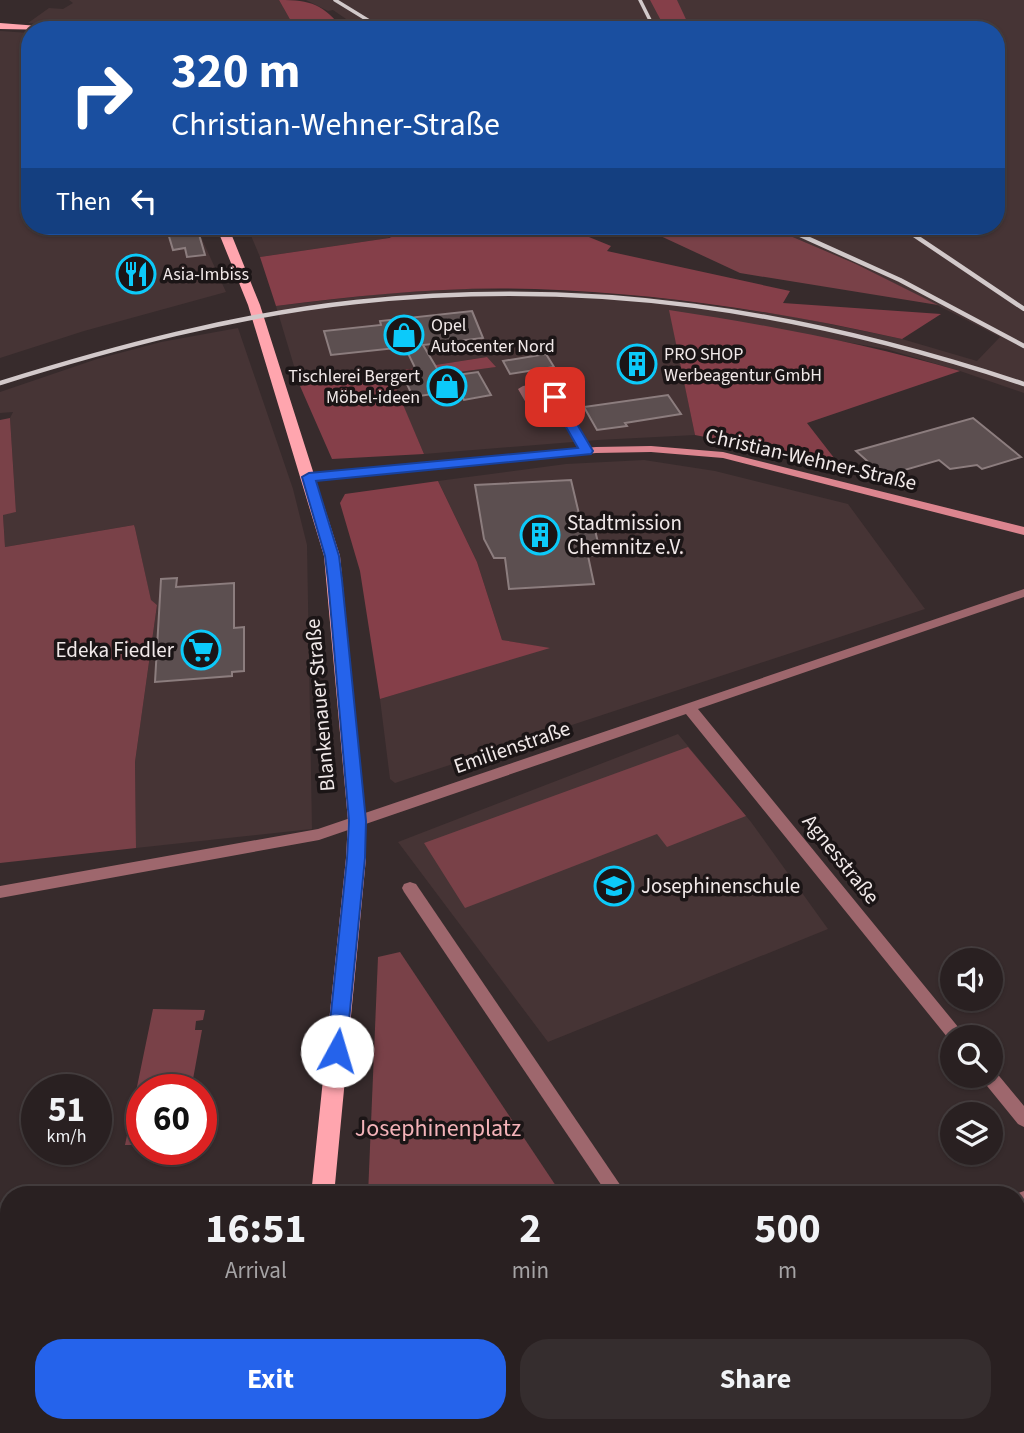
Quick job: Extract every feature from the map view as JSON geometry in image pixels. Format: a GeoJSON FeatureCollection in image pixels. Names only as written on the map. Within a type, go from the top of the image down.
{"type":"FeatureCollection","features":[{"type":"Feature","properties":{"kind":"main road"},"geometry":{"type":"LineString","coordinates":[[0,26],[21,28]]}},
{"type":"Feature","properties":{"kind":"main road","name":"Blankenauer Straße"},"geometry":{"type":"LineString","coordinates":[[226,235],[254,305],[309,477],[334,568],[357,821],[355,869],[324,1186]]}},
{"type":"Feature","properties":{"kind":"main road","name":"Christian-Wehner-Straße"},"geometry":{"type":"LineString","coordinates":[[309,477],[586,451],[651,449],[723,455],[1024,531]]}},
{"type":"Feature","properties":{"kind":"street"},"geometry":{"type":"LineString","coordinates":[[555,397],[586,451]]}},
{"type":"Feature","properties":{"kind":"street","name":"Emilienstraße"},"geometry":{"type":"LineString","coordinates":[[0,892],[319,834],[1024,593]]}},
{"type":"Feature","properties":{"kind":"street","name":"Agnesstraße"},"geometry":{"type":"LineString","coordinates":[[690,709],[946,1025]]}},
{"type":"Feature","properties":{"kind":"street"},"geometry":{"type":"LineString","coordinates":[[410,888],[612,1186]]}},
{"type":"Feature","properties":{"kind":"street"},"geometry":{"type":"LineString","coordinates":[[999,1088],[1024,1119]]}},
{"type":"Feature","properties":{"kind":"shaded area"},"geometry":{"type":"Polygon","coordinates":[[[69,0],[279,0],[291,21],[31,21],[49,8],[63,9],[73,3],[69,0]]]}},
{"type":"Feature","properties":{"kind":"shaded area"},"geometry":{"type":"Polygon","coordinates":[[[279,0],[316,5],[336,21],[291,21],[279,0]]]}},
{"type":"Feature","properties":{"kind":"shaded area"},"geometry":{"type":"Polygon","coordinates":[[[306,0],[1024,0],[1024,393],[886,349],[670,311],[695,435],[424,454],[392,381],[495,367],[487,357],[300,386],[276,306],[389,293],[465,289],[584,292],[667,299],[791,316],[902,339],[977,361],[1000,337],[856,264],[788,235],[1005,235],[1005,21],[349,21],[333,10],[328,11],[306,0]]]}},
{"type":"Feature","properties":{"kind":"shaded area"},"geometry":{"type":"Polygon","coordinates":[[[650,0],[677,0],[687,21],[661,21],[650,0]]]}},
{"type":"Feature","properties":{"kind":"shaded area"},"geometry":{"type":"Polygon","coordinates":[[[0,31],[21,32],[21,235],[200,235],[226,292],[84,331],[0,358],[0,31]]]}},
{"type":"Feature","properties":{"kind":"shaded area"},"geometry":{"type":"Polygon","coordinates":[[[251,235],[387,235],[389,238],[260,257],[251,235]]]}},
{"type":"Feature","properties":{"kind":"shaded area"},"geometry":{"type":"Polygon","coordinates":[[[396,235],[584,235],[611,246],[607,251],[790,291],[783,303],[941,314],[902,339],[720,305],[581,291],[502,288],[437,290],[276,306],[260,257],[396,235]]]}},
{"type":"Feature","properties":{"kind":"shaded area"},"geometry":{"type":"Polygon","coordinates":[[[669,310],[816,336],[960,371],[807,423],[838,463],[695,435],[669,310]]]}},
{"type":"Feature","properties":{"kind":"shaded area"},"geometry":{"type":"Polygon","coordinates":[[[238,328],[293,489],[307,545],[312,829],[136,848],[135,762],[157,605],[151,601],[135,528],[134,525],[5,547],[3,514],[16,512],[10,418],[13,412],[0,413],[0,392],[97,359],[161,342],[238,328]]]}},
{"type":"Feature","properties":{"kind":"shaded area"},"geometry":{"type":"Polygon","coordinates":[[[487,357],[496,367],[393,381],[424,454],[332,459],[300,386],[487,357]]]}},
{"type":"Feature","properties":{"kind":"shaded area"},"geometry":{"type":"Polygon","coordinates":[[[644,460],[715,471],[848,504],[925,609],[395,783],[390,779],[380,699],[546,648],[502,640],[477,562],[438,481],[566,464],[644,460]]]}},
{"type":"Feature","properties":{"kind":"shaded area"},"geometry":{"type":"Polygon","coordinates":[[[438,481],[477,562],[502,640],[550,648],[380,699],[360,571],[340,503],[345,494],[438,481]]]}},
{"type":"Feature","properties":{"kind":"shaded area","name":"Josephinenschule"},"geometry":{"type":"Polygon","coordinates":[[[678,734],[751,822],[828,929],[548,1042],[398,842],[678,734]]]}},
{"type":"Feature","properties":{"kind":"green space"},"geometry":{"type":"Polygon","coordinates":[[[658,235],[788,235],[856,264],[938,305],[740,273],[658,235]]]}},
{"type":"Feature","properties":{"kind":"green space"},"geometry":{"type":"Polygon","coordinates":[[[10,418],[16,512],[3,515],[5,547],[134,525],[135,528],[151,600],[157,605],[135,762],[136,848],[0,863],[0,420],[10,418]]]}},
{"type":"Feature","properties":{"kind":"green space"},"geometry":{"type":"Polygon","coordinates":[[[688,747],[746,816],[667,847],[657,834],[465,908],[424,843],[688,747]]]}},
{"type":"Feature","properties":{"kind":"green space","name":"Josephinenplatz"},"geometry":{"type":"Polygon","coordinates":[[[400,952],[556,1186],[368,1186],[378,957],[400,952]]]}},
{"type":"Feature","properties":{"kind":"green space"},"geometry":{"type":"Polygon","coordinates":[[[153,1009],[205,1010],[203,1020],[196,1021],[195,1030],[202,1030],[194,1074],[140,1074],[153,1009]]]}},
{"type":"Feature","properties":{"kind":"building"},"geometry":{"type":"Polygon","coordinates":[[[169,235],[199,235],[205,255],[187,257],[185,248],[173,250],[169,235]]]}},
{"type":"Feature","properties":{"kind":"building","name":"Opel Autocenter Nord"},"geometry":{"type":"Polygon","coordinates":[[[472,311],[483,338],[423,345],[442,377],[478,372],[491,395],[464,400],[459,390],[413,397],[406,382],[421,380],[405,347],[331,355],[324,331],[381,325],[380,321],[472,311]]]}},
{"type":"Feature","properties":{"kind":"building"},"geometry":{"type":"Polygon","coordinates":[[[546,354],[554,367],[510,374],[503,361],[546,354]]]}},
{"type":"Feature","properties":{"kind":"building","name":"PRO SHOP Werbeagentur GmbH"},"geometry":{"type":"Polygon","coordinates":[[[626,357],[647,357],[649,371],[627,371],[626,357]]]}},
{"type":"Feature","properties":{"kind":"building"},"geometry":{"type":"Polygon","coordinates":[[[668,395],[681,414],[625,423],[627,426],[597,430],[584,407],[668,395]]]}},
{"type":"Feature","properties":{"kind":"building"},"geometry":{"type":"Polygon","coordinates":[[[973,418],[1021,457],[982,469],[977,465],[950,469],[939,460],[884,476],[856,451],[973,418]]]}},
{"type":"Feature","properties":{"kind":"building","name":"Stadtmission Chemnitz e.V."},"geometry":{"type":"Polygon","coordinates":[[[571,480],[583,531],[595,530],[601,555],[588,556],[594,584],[509,589],[505,558],[494,558],[484,539],[475,485],[571,480]]]}},
{"type":"Feature","properties":{"kind":"building","name":"Edeka Fiedler"},"geometry":{"type":"Polygon","coordinates":[[[177,578],[176,587],[234,583],[234,628],[244,627],[244,671],[232,672],[232,676],[155,682],[161,579],[177,578]]]}},
{"type":"Feature","properties":{"kind":"railway"},"geometry":{"type":"LineString","coordinates":[[335,0],[369,21]]}},
{"type":"Feature","properties":{"kind":"railway"},"geometry":{"type":"LineString","coordinates":[[640,0],[650,21]]}},
{"type":"Feature","properties":{"kind":"railway"},"geometry":{"type":"LineString","coordinates":[[800,235],[900,280],[1024,346]]}},
{"type":"Feature","properties":{"kind":"railway"},"geometry":{"type":"LineString","coordinates":[[914,235],[1024,309]]}},
{"type":"Feature","properties":{"kind":"railway"},"geometry":{"type":"LineString","coordinates":[[0,383],[132,345],[266,315],[356,302],[443,295],[528,294],[612,297],[777,319],[859,336],[1024,384]]}},
{"type":"Feature","properties":{"kind":"place","name":"Asia-Imbiss"},"geometry":{"type":"Point","coordinates":[136,274]}},
{"type":"Feature","properties":{"kind":"place","name":"Opel Autocenter Nord"},"geometry":{"type":"Point","coordinates":[404,335]}},
{"type":"Feature","properties":{"kind":"place","name":"PRO SHOP Werbeagentur GmbH"},"geometry":{"type":"Point","coordinates":[637,364]}},
{"type":"Feature","properties":{"kind":"place","name":"Tischlerei Bergert Möbel-ideen"},"geometry":{"type":"Point","coordinates":[447,386]}},
{"type":"Feature","properties":{"kind":"place","name":"Stadtmission Chemnitz e.V."},"geometry":{"type":"Point","coordinates":[540,535]}},
{"type":"Feature","properties":{"kind":"place","name":"Edeka Fiedler"},"geometry":{"type":"Point","coordinates":[201,650]}},
{"type":"Feature","properties":{"kind":"place","name":"Josephinenschule"},"geometry":{"type":"Point","coordinates":[614,886]}},
{"type":"Feature","properties":{"kind":"route"},"geometry":{"type":"LineString","coordinates":[[337,1051],[356,858],[357,821],[332,556],[309,477],[586,451],[555,397]]}}]}
